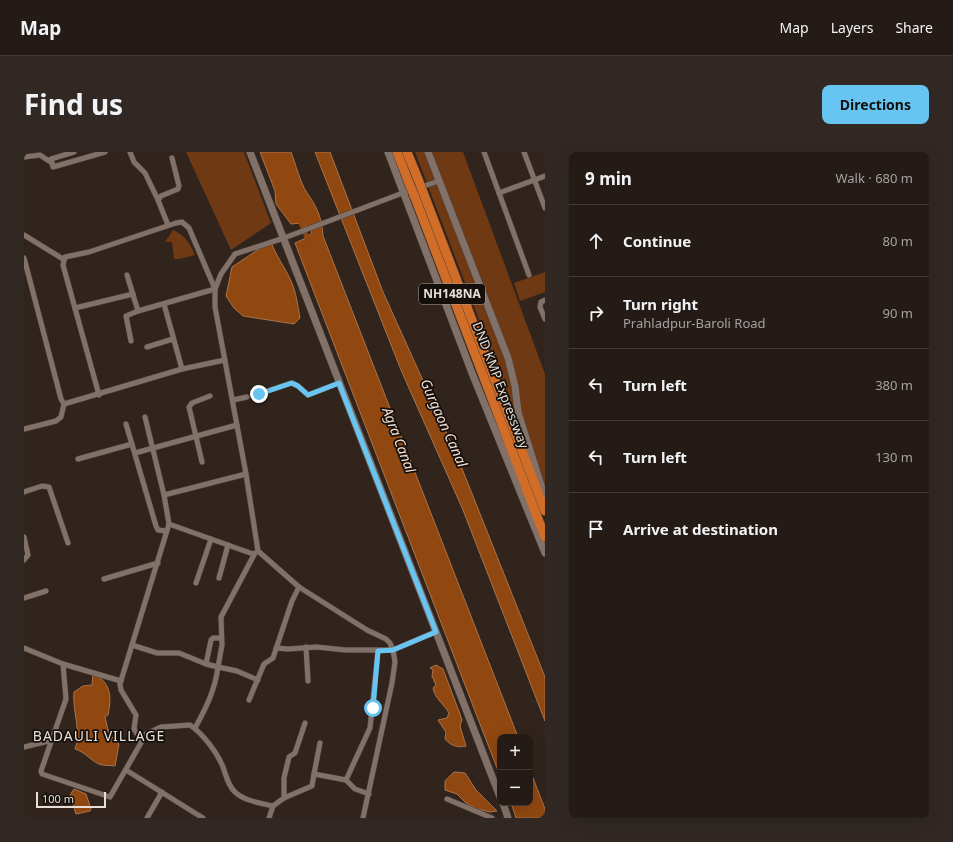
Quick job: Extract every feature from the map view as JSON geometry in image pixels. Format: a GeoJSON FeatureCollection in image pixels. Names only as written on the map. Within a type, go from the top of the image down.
{"type":"FeatureCollection","features":[{"type":"Feature","properties":{"kind":"highway","name":"DND KMP Expressway"},"geometry":{"type":"LineString","coordinates":[[397,152],[418,193],[494,391],[545,537]]}},
{"type":"Feature","properties":{"kind":"highway","name":"DND KMP Expressway"},"geometry":{"type":"LineString","coordinates":[[407,152],[413,181]]}},
{"type":"Feature","properties":{"kind":"highway","name":"DND KMP Expressway"},"geometry":{"type":"LineString","coordinates":[[494,391],[545,511]]}},
{"type":"Feature","properties":{"kind":"street"},"geometry":{"type":"LineString","coordinates":[[52,163],[74,152]]}},
{"type":"Feature","properties":{"kind":"street"},"geometry":{"type":"LineString","coordinates":[[24,157],[40,155],[52,163],[105,152]]}},
{"type":"Feature","properties":{"kind":"street"},"geometry":{"type":"LineString","coordinates":[[130,152],[134,162],[145,173],[168,225]]}},
{"type":"Feature","properties":{"kind":"street"},"geometry":{"type":"LineString","coordinates":[[250,152],[286,237],[339,383],[497,788]]}},
{"type":"Feature","properties":{"kind":"street"},"geometry":{"type":"LineString","coordinates":[[388,152],[401,193],[545,553]]}},
{"type":"Feature","properties":{"kind":"street"},"geometry":{"type":"LineString","coordinates":[[428,152],[508,358],[515,386],[518,412],[545,498]]}},
{"type":"Feature","properties":{"kind":"street"},"geometry":{"type":"LineString","coordinates":[[484,152],[529,275]]}},
{"type":"Feature","properties":{"kind":"street"},"geometry":{"type":"LineString","coordinates":[[524,152],[545,208]]}},
{"type":"Feature","properties":{"kind":"street"},"geometry":{"type":"LineString","coordinates":[[158,200],[161,196],[178,189],[179,186],[172,158]]}},
{"type":"Feature","properties":{"kind":"street"},"geometry":{"type":"LineString","coordinates":[[499,193],[545,176]]}},
{"type":"Feature","properties":{"kind":"street"},"geometry":{"type":"LineString","coordinates":[[131,341],[126,316],[138,311],[214,289],[221,274],[234,255],[286,237],[401,193],[439,182]]}},
{"type":"Feature","properties":{"kind":"street"},"geometry":{"type":"LineString","coordinates":[[63,260],[65,257],[89,252],[168,225],[182,222],[189,228],[214,289],[215,308],[246,474],[256,553],[221,617],[221,651],[212,695],[194,728]]}},
{"type":"Feature","properties":{"kind":"street"},"geometry":{"type":"LineString","coordinates":[[24,235],[63,260]]}},
{"type":"Feature","properties":{"kind":"street"},"geometry":{"type":"LineString","coordinates":[[24,258],[61,399],[64,404],[61,417],[56,421],[24,429]]}},
{"type":"Feature","properties":{"kind":"street"},"geometry":{"type":"LineString","coordinates":[[63,260],[63,265],[99,395]]}},
{"type":"Feature","properties":{"kind":"street"},"geometry":{"type":"LineString","coordinates":[[127,275],[138,311]]}},
{"type":"Feature","properties":{"kind":"street"},"geometry":{"type":"LineString","coordinates":[[75,308],[132,294]]}},
{"type":"Feature","properties":{"kind":"street"},"geometry":{"type":"LineString","coordinates":[[545,300],[541,302],[540,307],[545,319]]}},
{"type":"Feature","properties":{"kind":"street"},"geometry":{"type":"LineString","coordinates":[[164,304],[182,369]]}},
{"type":"Feature","properties":{"kind":"street"},"geometry":{"type":"LineString","coordinates":[[146,346],[173,339]]}},
{"type":"Feature","properties":{"kind":"street"},"geometry":{"type":"LineString","coordinates":[[64,404],[99,395],[182,369],[224,360]]}},
{"type":"Feature","properties":{"kind":"street"},"geometry":{"type":"LineString","coordinates":[[259,394],[292,383],[308,395],[339,383]]}},
{"type":"Feature","properties":{"kind":"street"},"geometry":{"type":"LineString","coordinates":[[202,462],[195,438],[189,407],[192,403],[210,396]]}},
{"type":"Feature","properties":{"kind":"street"},"geometry":{"type":"LineString","coordinates":[[233,400],[247,397]]}},
{"type":"Feature","properties":{"kind":"street"},"geometry":{"type":"LineString","coordinates":[[142,741],[134,729],[136,715],[121,690],[121,681],[169,524],[164,495],[145,417]]}},
{"type":"Feature","properties":{"kind":"street"},"geometry":{"type":"LineString","coordinates":[[126,424],[156,526],[158,530],[166,531]]}},
{"type":"Feature","properties":{"kind":"street"},"geometry":{"type":"LineString","coordinates":[[135,453],[195,438],[237,425]]}},
{"type":"Feature","properties":{"kind":"street"},"geometry":{"type":"LineString","coordinates":[[78,459],[132,444]]}},
{"type":"Feature","properties":{"kind":"street"},"geometry":{"type":"LineString","coordinates":[[164,495],[246,474]]}},
{"type":"Feature","properties":{"kind":"street"},"geometry":{"type":"LineString","coordinates":[[24,492],[42,486],[49,487],[68,543]]}},
{"type":"Feature","properties":{"kind":"street"},"geometry":{"type":"LineString","coordinates":[[169,524],[228,545],[256,553],[299,587],[367,630],[386,639],[390,643],[395,662],[392,683],[363,818]]}},
{"type":"Feature","properties":{"kind":"street"},"geometry":{"type":"LineString","coordinates":[[24,537],[28,552],[28,555],[24,560]]}},
{"type":"Feature","properties":{"kind":"street"},"geometry":{"type":"LineString","coordinates":[[196,583],[211,539]]}},
{"type":"Feature","properties":{"kind":"street"},"geometry":{"type":"LineString","coordinates":[[219,578],[228,545]]}},
{"type":"Feature","properties":{"kind":"street"},"geometry":{"type":"LineString","coordinates":[[104,579],[158,563]]}},
{"type":"Feature","properties":{"kind":"street"},"geometry":{"type":"LineString","coordinates":[[249,700],[264,664],[272,660],[299,587]]}},
{"type":"Feature","properties":{"kind":"street"},"geometry":{"type":"LineString","coordinates":[[24,598],[46,592]]}},
{"type":"Feature","properties":{"kind":"street"},"geometry":{"type":"LineString","coordinates":[[276,648],[288,649],[324,647],[345,650],[393,650],[436,632]]}},
{"type":"Feature","properties":{"kind":"street"},"geometry":{"type":"LineString","coordinates":[[206,664],[211,639],[221,638]]}},
{"type":"Feature","properties":{"kind":"street"},"geometry":{"type":"LineString","coordinates":[[132,645],[157,653],[179,653],[206,664],[237,670],[258,680]]}},
{"type":"Feature","properties":{"kind":"street"},"geometry":{"type":"LineString","coordinates":[[306,647],[308,681]]}},
{"type":"Feature","properties":{"kind":"street"},"geometry":{"type":"LineString","coordinates":[[24,648],[63,664],[121,681]]}},
{"type":"Feature","properties":{"kind":"street"},"geometry":{"type":"LineString","coordinates":[[346,780],[355,758],[367,738],[370,728],[378,651]]}},
{"type":"Feature","properties":{"kind":"street"},"geometry":{"type":"LineString","coordinates":[[63,664],[66,699],[41,771],[42,774],[110,797],[142,741],[150,731],[161,727],[185,724],[194,728],[219,757],[229,785],[235,792],[252,800],[273,806]]}},
{"type":"Feature","properties":{"kind":"street"},"geometry":{"type":"LineString","coordinates":[[284,798],[284,778],[289,757],[295,753],[305,723]]}},
{"type":"Feature","properties":{"kind":"street"},"geometry":{"type":"LineString","coordinates":[[24,747],[52,740]]}},
{"type":"Feature","properties":{"kind":"street"},"geometry":{"type":"LineString","coordinates":[[269,818],[273,806],[284,798],[312,786],[320,742]]}},
{"type":"Feature","properties":{"kind":"street"},"geometry":{"type":"LineString","coordinates":[[126,770],[203,818]]}},
{"type":"Feature","properties":{"kind":"street"},"geometry":{"type":"LineString","coordinates":[[314,774],[346,780],[355,788],[369,794]]}},
{"type":"Feature","properties":{"kind":"street"},"geometry":{"type":"LineString","coordinates":[[147,818],[162,792]]}},
{"type":"Feature","properties":{"kind":"street"},"geometry":{"type":"LineString","coordinates":[[447,799],[492,818]]}},
{"type":"Feature","properties":{"kind":"street"},"geometry":{"type":"LineString","coordinates":[[504,806],[508,818]]}},
{"type":"Feature","properties":{"kind":"shaded area"},"geometry":{"type":"Polygon","coordinates":[[[186,152],[244,152],[271,223],[231,250],[186,152]]]}},
{"type":"Feature","properties":{"kind":"shaded area"},"geometry":{"type":"Polygon","coordinates":[[[415,152],[463,152],[545,374],[545,492],[415,152]]]}},
{"type":"Feature","properties":{"kind":"shaded area"},"geometry":{"type":"Polygon","coordinates":[[[173,230],[187,240],[195,255],[174,259],[172,242],[165,242],[173,230]]]}},
{"type":"Feature","properties":{"kind":"shaded area"},"geometry":{"type":"Polygon","coordinates":[[[545,272],[545,292],[520,301],[514,283],[545,272]]]}},
{"type":"Feature","properties":{"kind":"water"},"geometry":{"type":"Polygon","coordinates":[[[260,152],[291,152],[302,184],[314,203],[318,213],[323,236],[517,734],[497,734],[497,768],[295,243],[308,237],[312,232],[302,223],[291,224],[276,204],[275,191],[260,152]]]}},
{"type":"Feature","properties":{"kind":"water"},"geometry":{"type":"Polygon","coordinates":[[[315,152],[330,152],[383,292],[457,456],[545,677],[545,721],[463,510],[401,370],[315,152]]]}},
{"type":"Feature","properties":{"kind":"water"},"geometry":{"type":"Polygon","coordinates":[[[271,241],[289,276],[297,299],[300,318],[294,324],[243,316],[234,308],[226,296],[232,267],[271,241]]]}},
{"type":"Feature","properties":{"kind":"water"},"geometry":{"type":"Polygon","coordinates":[[[436,665],[443,669],[460,714],[462,720],[460,726],[466,746],[455,746],[445,739],[446,732],[438,720],[447,718],[449,713],[434,692],[433,688],[436,685],[432,676],[433,670],[430,668],[436,665]]]}},
{"type":"Feature","properties":{"kind":"water"},"geometry":{"type":"Polygon","coordinates":[[[93,673],[104,681],[109,691],[110,702],[108,715],[105,717],[109,734],[119,744],[115,766],[99,764],[75,749],[78,736],[74,706],[74,692],[83,686],[92,685],[93,673]]]}},
{"type":"Feature","properties":{"kind":"water"},"geometry":{"type":"Polygon","coordinates":[[[454,772],[465,773],[476,790],[497,811],[490,812],[477,809],[466,803],[457,794],[445,790],[445,781],[454,772]]]}},
{"type":"Feature","properties":{"kind":"water"},"geometry":{"type":"Polygon","coordinates":[[[533,778],[545,809],[545,818],[516,818],[512,806],[533,806],[533,778]]]}},
{"type":"Feature","properties":{"kind":"water"},"geometry":{"type":"Polygon","coordinates":[[[74,789],[86,794],[91,809],[90,811],[76,814],[70,795],[74,789]]]}},
{"type":"Feature","properties":{"kind":"waterway","name":"Agra Canal"},"geometry":{"type":"LineString","coordinates":[[299,218],[309,242]]}},
{"type":"Feature","properties":{"kind":"district","name":"BADAULI VILLAGE"},"geometry":{"type":"Point","coordinates":[99,736]}},
{"type":"Feature","properties":{"kind":"route"},"geometry":{"type":"LineString","coordinates":[[259,394],[292,383],[296,384],[305,394],[308,395],[339,383],[436,632],[393,650],[378,651],[373,708]]}},
{"type":"Feature","properties":{"kind":"water label","name":"Gurgaon Canal"},"geometry":{"type":"Point","coordinates":[444,423]}}]}
